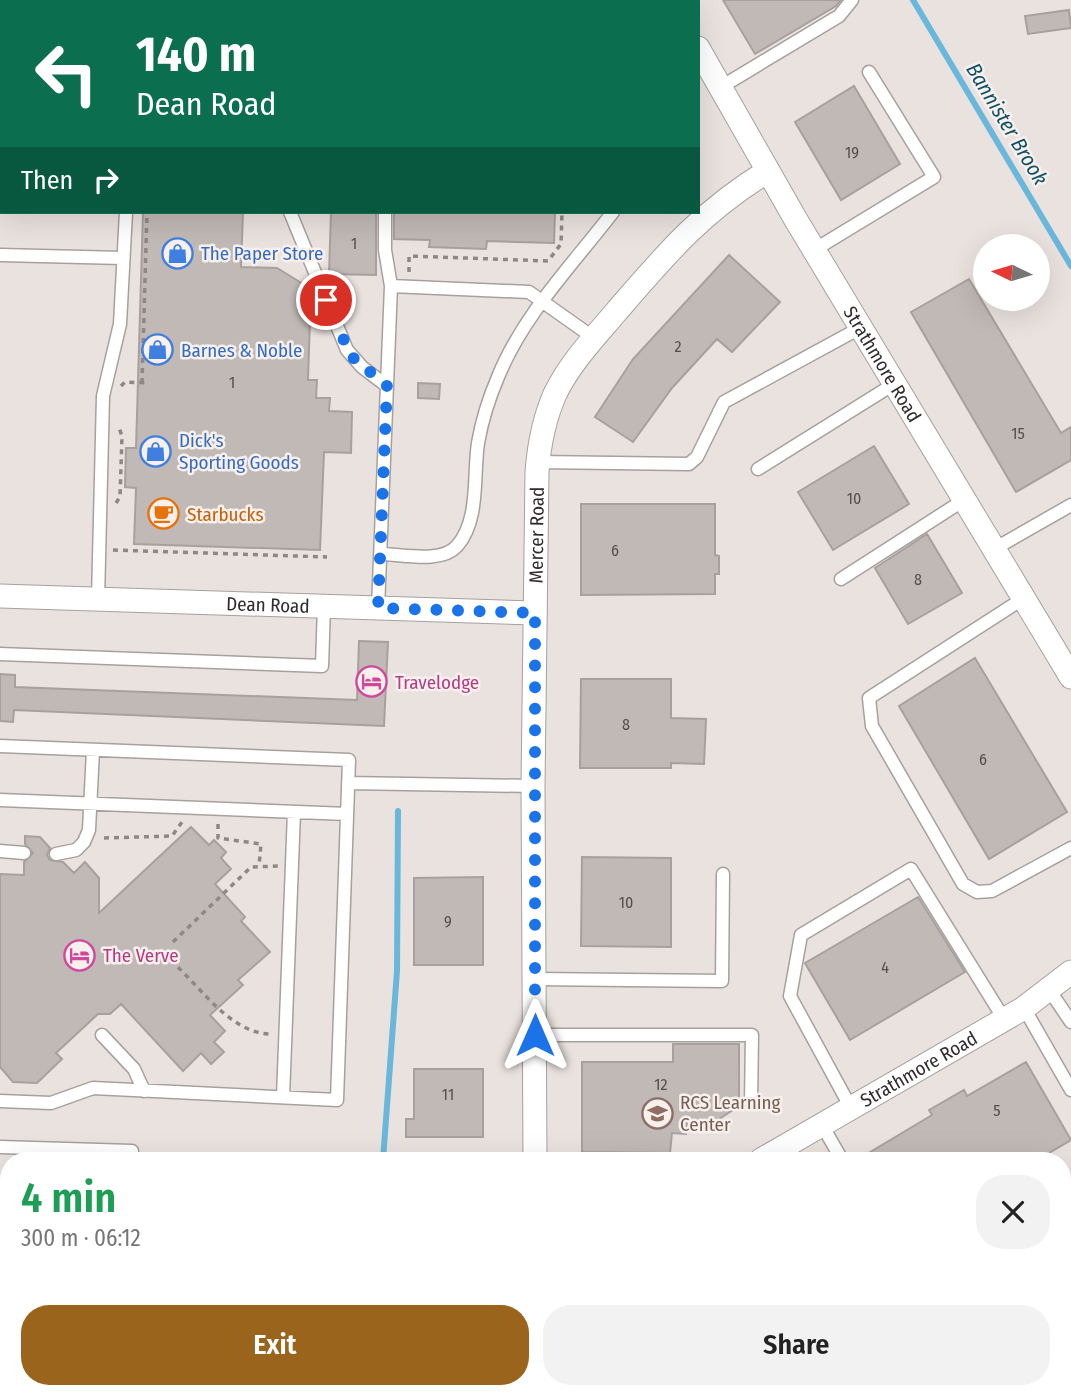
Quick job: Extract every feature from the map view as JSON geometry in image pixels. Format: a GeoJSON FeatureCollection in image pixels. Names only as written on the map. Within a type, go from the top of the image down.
{"type":"FeatureCollection","features":[{"type":"Feature","properties":{"kind":"street","name":"Strathmore Road"},"geometry":{"type":"LineString","coordinates":[[700,51],[860,328],[1071,677]]}},
{"type":"Feature","properties":{"kind":"street","name":"Mercer Road"},"geometry":{"type":"LineString","coordinates":[[536,1152],[533,786],[535,613],[538,461],[545,420],[556,391],[594,338],[705,214],[768,171]]}},
{"type":"Feature","properties":{"kind":"street","name":"Dean Road"},"geometry":{"type":"LineString","coordinates":[[0,596],[535,613]]}},
{"type":"Feature","properties":{"kind":"street","name":"Strathmore Road"},"geometry":{"type":"LineString","coordinates":[[775,1152],[1024,1008],[1071,972]]}},
{"type":"Feature","properties":{"kind":"lane"},"geometry":{"type":"LineString","coordinates":[[721,87],[839,16],[852,0]]}},
{"type":"Feature","properties":{"kind":"lane"},"geometry":{"type":"LineString","coordinates":[[814,250],[934,177],[869,72]]}},
{"type":"Feature","properties":{"kind":"lane"},"geometry":{"type":"LineString","coordinates":[[98,599],[103,396],[119,334],[126,214]]}},
{"type":"Feature","properties":{"kind":"lane"},"geometry":{"type":"LineString","coordinates":[[291,214],[347,350],[356,362],[387,386]]}},
{"type":"Feature","properties":{"kind":"lane"},"geometry":{"type":"LineString","coordinates":[[378,608],[391,286],[385,250],[385,214]]}},
{"type":"Feature","properties":{"kind":"lane"},"geometry":{"type":"LineString","coordinates":[[380,554],[442,555],[454,550],[462,540],[470,520],[477,449],[488,403],[511,349],[544,301],[611,214]]}},
{"type":"Feature","properties":{"kind":"lane"},"geometry":{"type":"LineString","coordinates":[[0,255],[124,258]]}},
{"type":"Feature","properties":{"kind":"lane"},"geometry":{"type":"LineString","coordinates":[[391,286],[524,291],[544,301],[594,338]]}},
{"type":"Feature","properties":{"kind":"lane"},"geometry":{"type":"LineString","coordinates":[[538,461],[689,464],[697,457],[724,402],[860,328]]}},
{"type":"Feature","properties":{"kind":"lane"},"geometry":{"type":"LineString","coordinates":[[758,469],[894,383]]}},
{"type":"Feature","properties":{"kind":"lane"},"geometry":{"type":"LineString","coordinates":[[841,579],[964,500]]}},
{"type":"Feature","properties":{"kind":"lane"},"geometry":{"type":"LineString","coordinates":[[994,549],[1071,505]]}},
{"type":"Feature","properties":{"kind":"lane"},"geometry":{"type":"LineString","coordinates":[[1024,598],[869,698],[872,726],[963,884],[977,891],[992,891],[1071,848]]}},
{"type":"Feature","properties":{"kind":"lane"},"geometry":{"type":"LineString","coordinates":[[0,654],[321,666],[324,606]]}},
{"type":"Feature","properties":{"kind":"lane"},"geometry":{"type":"LineString","coordinates":[[0,746],[349,760],[337,1100],[93,1088],[51,1103],[0,1101]]}},
{"type":"Feature","properties":{"kind":"lane"},"geometry":{"type":"LineString","coordinates":[[56,854],[69,853],[85,842],[89,830],[93,750]]}},
{"type":"Feature","properties":{"kind":"lane"},"geometry":{"type":"LineString","coordinates":[[348,783],[533,786]]}},
{"type":"Feature","properties":{"kind":"lane"},"geometry":{"type":"LineString","coordinates":[[0,800],[347,814]]}},
{"type":"Feature","properties":{"kind":"lane"},"geometry":{"type":"LineString","coordinates":[[283,1097],[295,812]]}},
{"type":"Feature","properties":{"kind":"lane"},"geometry":{"type":"LineString","coordinates":[[0,851],[24,853]]}},
{"type":"Feature","properties":{"kind":"lane"},"geometry":{"type":"LineString","coordinates":[[851,1108],[790,996],[801,935],[911,869],[1004,1020]]}},
{"type":"Feature","properties":{"kind":"lane"},"geometry":{"type":"LineString","coordinates":[[534,979],[722,981],[723,874]]}},
{"type":"Feature","properties":{"kind":"lane"},"geometry":{"type":"LineString","coordinates":[[1049,991],[1071,1022]]}},
{"type":"Feature","properties":{"kind":"lane"},"geometry":{"type":"LineString","coordinates":[[1024,1008],[1071,1090]]}},
{"type":"Feature","properties":{"kind":"lane"},"geometry":{"type":"LineString","coordinates":[[535,1035],[752,1034],[751,1103]]}},
{"type":"Feature","properties":{"kind":"lane"},"geometry":{"type":"LineString","coordinates":[[102,1035],[134,1069],[144,1091]]}},
{"type":"Feature","properties":{"kind":"lane"},"geometry":{"type":"LineString","coordinates":[[822,1125],[837,1152]]}},
{"type":"Feature","properties":{"kind":"lane"},"geometry":{"type":"LineString","coordinates":[[0,1147],[132,1152]]}},
{"type":"Feature","properties":{"kind":"path"},"geometry":{"type":"LineString","coordinates":[[142,383],[147,214]]}},
{"type":"Feature","properties":{"kind":"path"},"geometry":{"type":"LineString","coordinates":[[409,274],[409,256],[548,261],[561,244],[562,214]]}},
{"type":"Feature","properties":{"kind":"path"},"geometry":{"type":"LineString","coordinates":[[120,388],[125,382],[148,383]]}},
{"type":"Feature","properties":{"kind":"path"},"geometry":{"type":"LineString","coordinates":[[114,509],[120,497],[122,436],[116,419]]}},
{"type":"Feature","properties":{"kind":"path"},"geometry":{"type":"LineString","coordinates":[[112,559],[113,536]]}},
{"type":"Feature","properties":{"kind":"path"},"geometry":{"type":"LineString","coordinates":[[112,550],[327,557]]}},
{"type":"Feature","properties":{"kind":"path"},"geometry":{"type":"LineString","coordinates":[[100,844],[105,836],[172,836],[183,821]]}},
{"type":"Feature","properties":{"kind":"path"},"geometry":{"type":"LineString","coordinates":[[207,823],[219,824],[218,838],[261,844],[259,866]]}},
{"type":"Feature","properties":{"kind":"path"},"geometry":{"type":"LineString","coordinates":[[173,942],[240,876],[251,867],[265,866]]}},
{"type":"Feature","properties":{"kind":"path"},"geometry":{"type":"LineString","coordinates":[[163,954],[234,1020],[259,1034]]}},
{"type":"Feature","properties":{"kind":"building"},"geometry":{"type":"Polygon","coordinates":[[[723,0],[841,0],[836,6],[755,54],[723,0]]]}},
{"type":"Feature","properties":{"kind":"building"},"geometry":{"type":"Polygon","coordinates":[[[1069,10],[1071,28],[1028,34],[1025,16],[1069,10]]]}},
{"type":"Feature","properties":{"kind":"building"},"geometry":{"type":"Polygon","coordinates":[[[854,86],[900,164],[841,200],[795,122],[854,86]]]}},
{"type":"Feature","properties":{"kind":"building"},"geometry":{"type":"Polygon","coordinates":[[[143,214],[243,214],[241,267],[277,268],[311,289],[308,380],[317,380],[316,398],[330,398],[329,411],[352,412],[351,453],[324,452],[320,550],[134,544],[136,488],[125,487],[126,448],[136,448],[143,214]]]}},
{"type":"Feature","properties":{"kind":"building"},"geometry":{"type":"Polygon","coordinates":[[[331,214],[376,214],[376,275],[329,274],[331,214]]]}},
{"type":"Feature","properties":{"kind":"building"},"geometry":{"type":"Polygon","coordinates":[[[394,214],[555,214],[554,243],[487,241],[486,249],[429,247],[430,240],[394,239],[394,214]]]}},
{"type":"Feature","properties":{"kind":"building"},"geometry":{"type":"Polygon","coordinates":[[[729,255],[780,302],[732,352],[717,339],[672,388],[633,442],[595,417],[633,359],[729,255]]]}},
{"type":"Feature","properties":{"kind":"building"},"geometry":{"type":"Polygon","coordinates":[[[969,279],[973,286],[973,312],[989,312],[1061,433],[1071,427],[1071,460],[1016,492],[911,312],[969,279]]]}},
{"type":"Feature","properties":{"kind":"building"},"geometry":{"type":"Polygon","coordinates":[[[418,383],[440,384],[439,399],[418,398],[418,383]]]}},
{"type":"Feature","properties":{"kind":"building"},"geometry":{"type":"Polygon","coordinates":[[[874,446],[909,504],[833,550],[798,492],[874,446]]]}},
{"type":"Feature","properties":{"kind":"building"},"geometry":{"type":"Polygon","coordinates":[[[581,504],[715,504],[715,555],[719,556],[719,574],[715,574],[715,594],[581,595],[581,504]]]}},
{"type":"Feature","properties":{"kind":"building"},"geometry":{"type":"Polygon","coordinates":[[[927,534],[962,593],[908,624],[875,568],[927,534]]]}},
{"type":"Feature","properties":{"kind":"building","name":"Travelodge"},"geometry":{"type":"Polygon","coordinates":[[[359,641],[388,642],[384,726],[14,710],[13,722],[0,721],[0,674],[15,675],[15,687],[357,700],[359,641]]]}},
{"type":"Feature","properties":{"kind":"building"},"geometry":{"type":"Polygon","coordinates":[[[975,658],[1067,812],[989,859],[899,706],[975,658]]]}},
{"type":"Feature","properties":{"kind":"building"},"geometry":{"type":"Polygon","coordinates":[[[581,679],[671,679],[671,718],[706,719],[704,764],[671,763],[671,768],[580,768],[581,679]]]}},
{"type":"Feature","properties":{"kind":"building","name":"The Verve"},"geometry":{"type":"Polygon","coordinates":[[[191,827],[209,845],[214,840],[226,852],[221,858],[231,869],[215,884],[245,917],[241,921],[270,952],[238,980],[243,985],[210,1015],[225,1031],[214,1042],[224,1052],[211,1064],[201,1053],[183,1071],[121,1004],[110,1014],[98,1014],[56,1053],[62,1059],[37,1083],[13,1082],[0,1067],[0,874],[24,875],[24,862],[33,853],[25,844],[25,836],[40,837],[50,848],[47,855],[50,860],[63,862],[74,873],[85,862],[99,878],[99,913],[191,827]]]}},
{"type":"Feature","properties":{"kind":"building"},"geometry":{"type":"Polygon","coordinates":[[[582,857],[671,858],[671,947],[581,946],[582,857]]]}},
{"type":"Feature","properties":{"kind":"building"},"geometry":{"type":"Polygon","coordinates":[[[483,877],[483,965],[414,965],[414,878],[483,877]]]}},
{"type":"Feature","properties":{"kind":"building"},"geometry":{"type":"Polygon","coordinates":[[[918,897],[965,972],[850,1040],[805,963],[918,897]]]}},
{"type":"Feature","properties":{"kind":"building"},"geometry":{"type":"Polygon","coordinates":[[[673,1044],[739,1044],[739,1106],[713,1123],[687,1121],[686,1134],[672,1133],[670,1152],[582,1152],[582,1062],[673,1062],[673,1044]]]}},
{"type":"Feature","properties":{"kind":"building"},"geometry":{"type":"Polygon","coordinates":[[[1026,1062],[1071,1140],[1051,1152],[870,1152],[932,1115],[929,1110],[964,1090],[967,1096],[1026,1062]]]}},
{"type":"Feature","properties":{"kind":"building"},"geometry":{"type":"Polygon","coordinates":[[[414,1069],[483,1069],[483,1137],[406,1137],[406,1119],[414,1119],[414,1069]]]}},
{"type":"Feature","properties":{"kind":"waterway","name":"Bannister Brook"},"geometry":{"type":"LineString","coordinates":[[913,0],[1071,266]]}},
{"type":"Feature","properties":{"kind":"waterway"},"geometry":{"type":"LineString","coordinates":[[384,1152],[397,971],[398,811]]}},
{"type":"Feature","properties":{"kind":"place","name":"The Paper Store"},"geometry":{"type":"Point","coordinates":[178,253]}},
{"type":"Feature","properties":{"kind":"place","name":"Barnes & Noble"},"geometry":{"type":"Point","coordinates":[158,350]}},
{"type":"Feature","properties":{"kind":"place","name":"Dick's Sporting Goods"},"geometry":{"type":"Point","coordinates":[156,451]}},
{"type":"Feature","properties":{"kind":"place","name":"Starbucks"},"geometry":{"type":"Point","coordinates":[164,514]}},
{"type":"Feature","properties":{"kind":"place","name":"Travelodge"},"geometry":{"type":"Point","coordinates":[372,682]}},
{"type":"Feature","properties":{"kind":"place","name":"The Verve"},"geometry":{"type":"Point","coordinates":[80,955]}},
{"type":"Feature","properties":{"kind":"place","name":"RCS Learning Center"},"geometry":{"type":"Point","coordinates":[657,1113]}},
{"type":"Feature","properties":{"kind":"route"},"geometry":{"type":"LineString","coordinates":[[326,300],[351,356],[387,386],[378,608],[535,613],[535,1035]]}}]}
